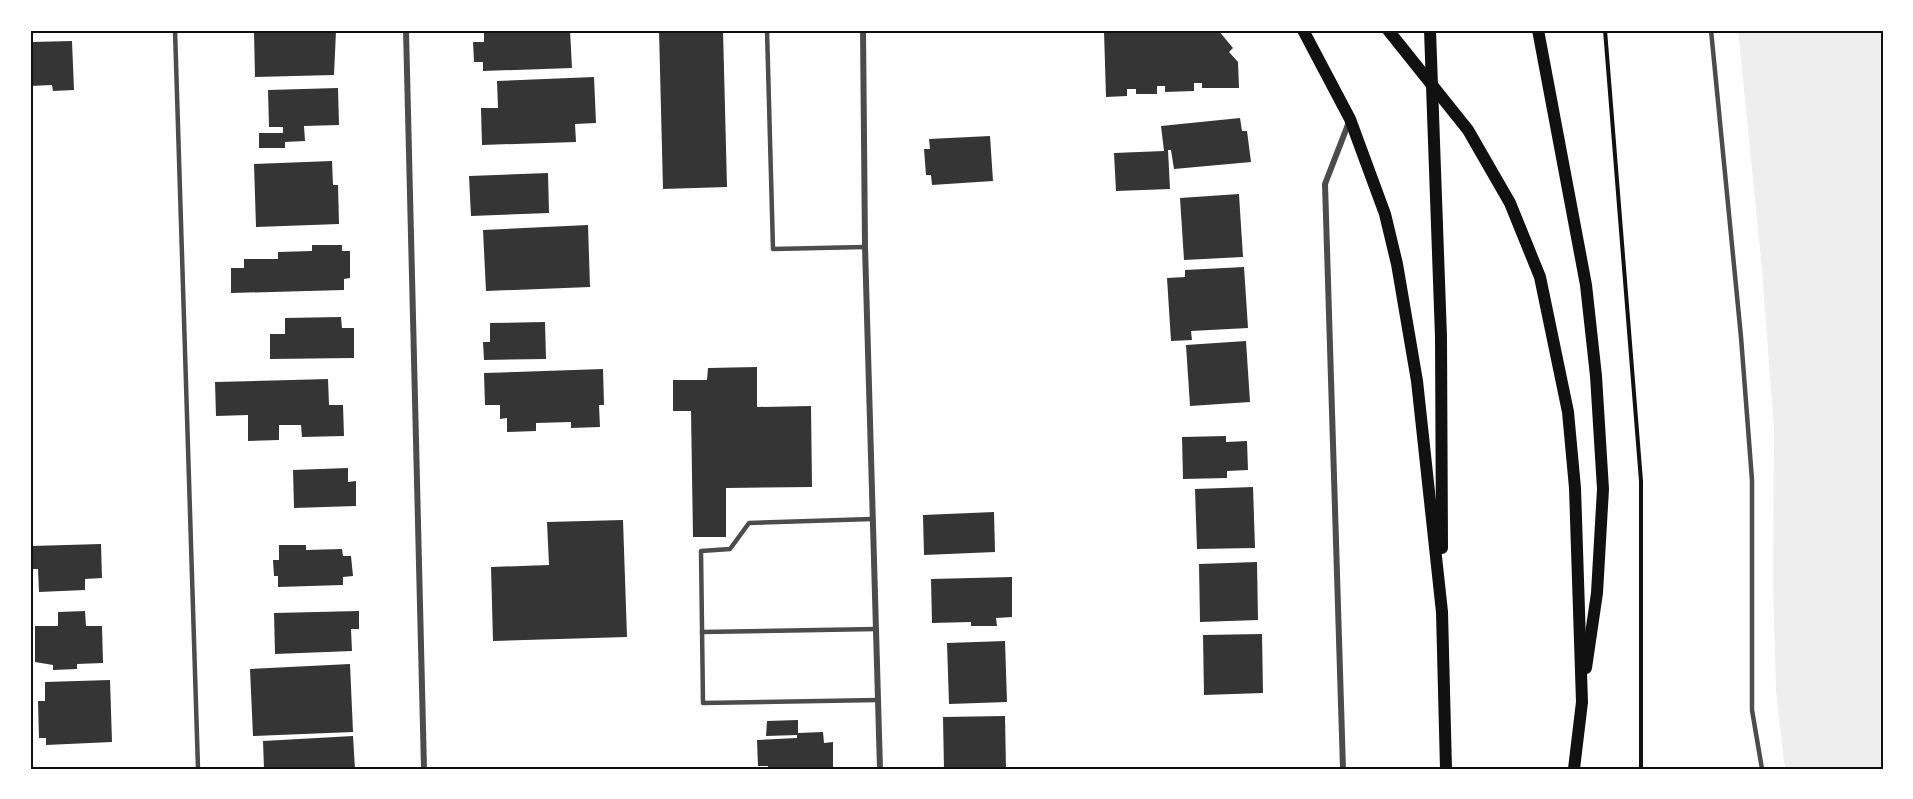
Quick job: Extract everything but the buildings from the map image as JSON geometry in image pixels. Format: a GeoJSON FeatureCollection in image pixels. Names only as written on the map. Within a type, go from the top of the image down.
{"type":"FeatureCollection","features":[{"type":"Feature","properties":{"kind":"main road"},"geometry":{"type":"LineString","coordinates":[[1303,30],[1350,119],[1385,214],[1417,381],[1442,612]]}},
{"type":"Feature","properties":{"kind":"main road"},"geometry":{"type":"LineString","coordinates":[[1388,30],[1468,130],[1504,194],[1540,277],[1568,412],[1575,488],[1581,702]]}},
{"type":"Feature","properties":{"kind":"main road"},"geometry":{"type":"LineString","coordinates":[[1430,30],[1441,337],[1442,612],[1446,769]]}},
{"type":"Feature","properties":{"kind":"main road"},"geometry":{"type":"LineString","coordinates":[[1538,30],[1586,285],[1597,398],[1602,501],[1597,593],[1574,769]]}},
{"type":"Feature","properties":{"kind":"street"},"geometry":{"type":"LineString","coordinates":[[406,30],[424,769]]}},
{"type":"Feature","properties":{"kind":"street"},"geometry":{"type":"LineString","coordinates":[[863,30],[865,247],[880,769]]}},
{"type":"Feature","properties":{"kind":"street"},"geometry":{"type":"LineString","coordinates":[[1343,769],[1325,184],[1350,119]]}},
{"type":"Feature","properties":{"kind":"lane"},"geometry":{"type":"LineString","coordinates":[[175,30],[198,769]]}},
{"type":"Feature","properties":{"kind":"lane"},"geometry":{"type":"LineString","coordinates":[[767,30],[773,249],[865,247]]}},
{"type":"Feature","properties":{"kind":"lane"},"geometry":{"type":"LineString","coordinates":[[1711,30],[1741,337],[1752,480],[1752,710],[1762,769]]}},
{"type":"Feature","properties":{"kind":"lane"},"geometry":{"type":"LineString","coordinates":[[872,519],[749,523],[730,549],[701,551],[703,703],[878,700]]}},
{"type":"Feature","properties":{"kind":"lane"},"geometry":{"type":"LineString","coordinates":[[702,632],[876,629]]}},
{"type":"Feature","properties":{"kind":"path"},"geometry":{"type":"LineString","coordinates":[[1605,30],[1641,482],[1641,769]]}},
{"type":"Feature","properties":{"kind":"shaded area"},"geometry":{"type":"Polygon","coordinates":[[[1738,30],[1883,30],[1883,769],[1786,769],[1784,762],[1776,691],[1773,584],[1774,429],[1762,269],[1738,30]]]}}]}
